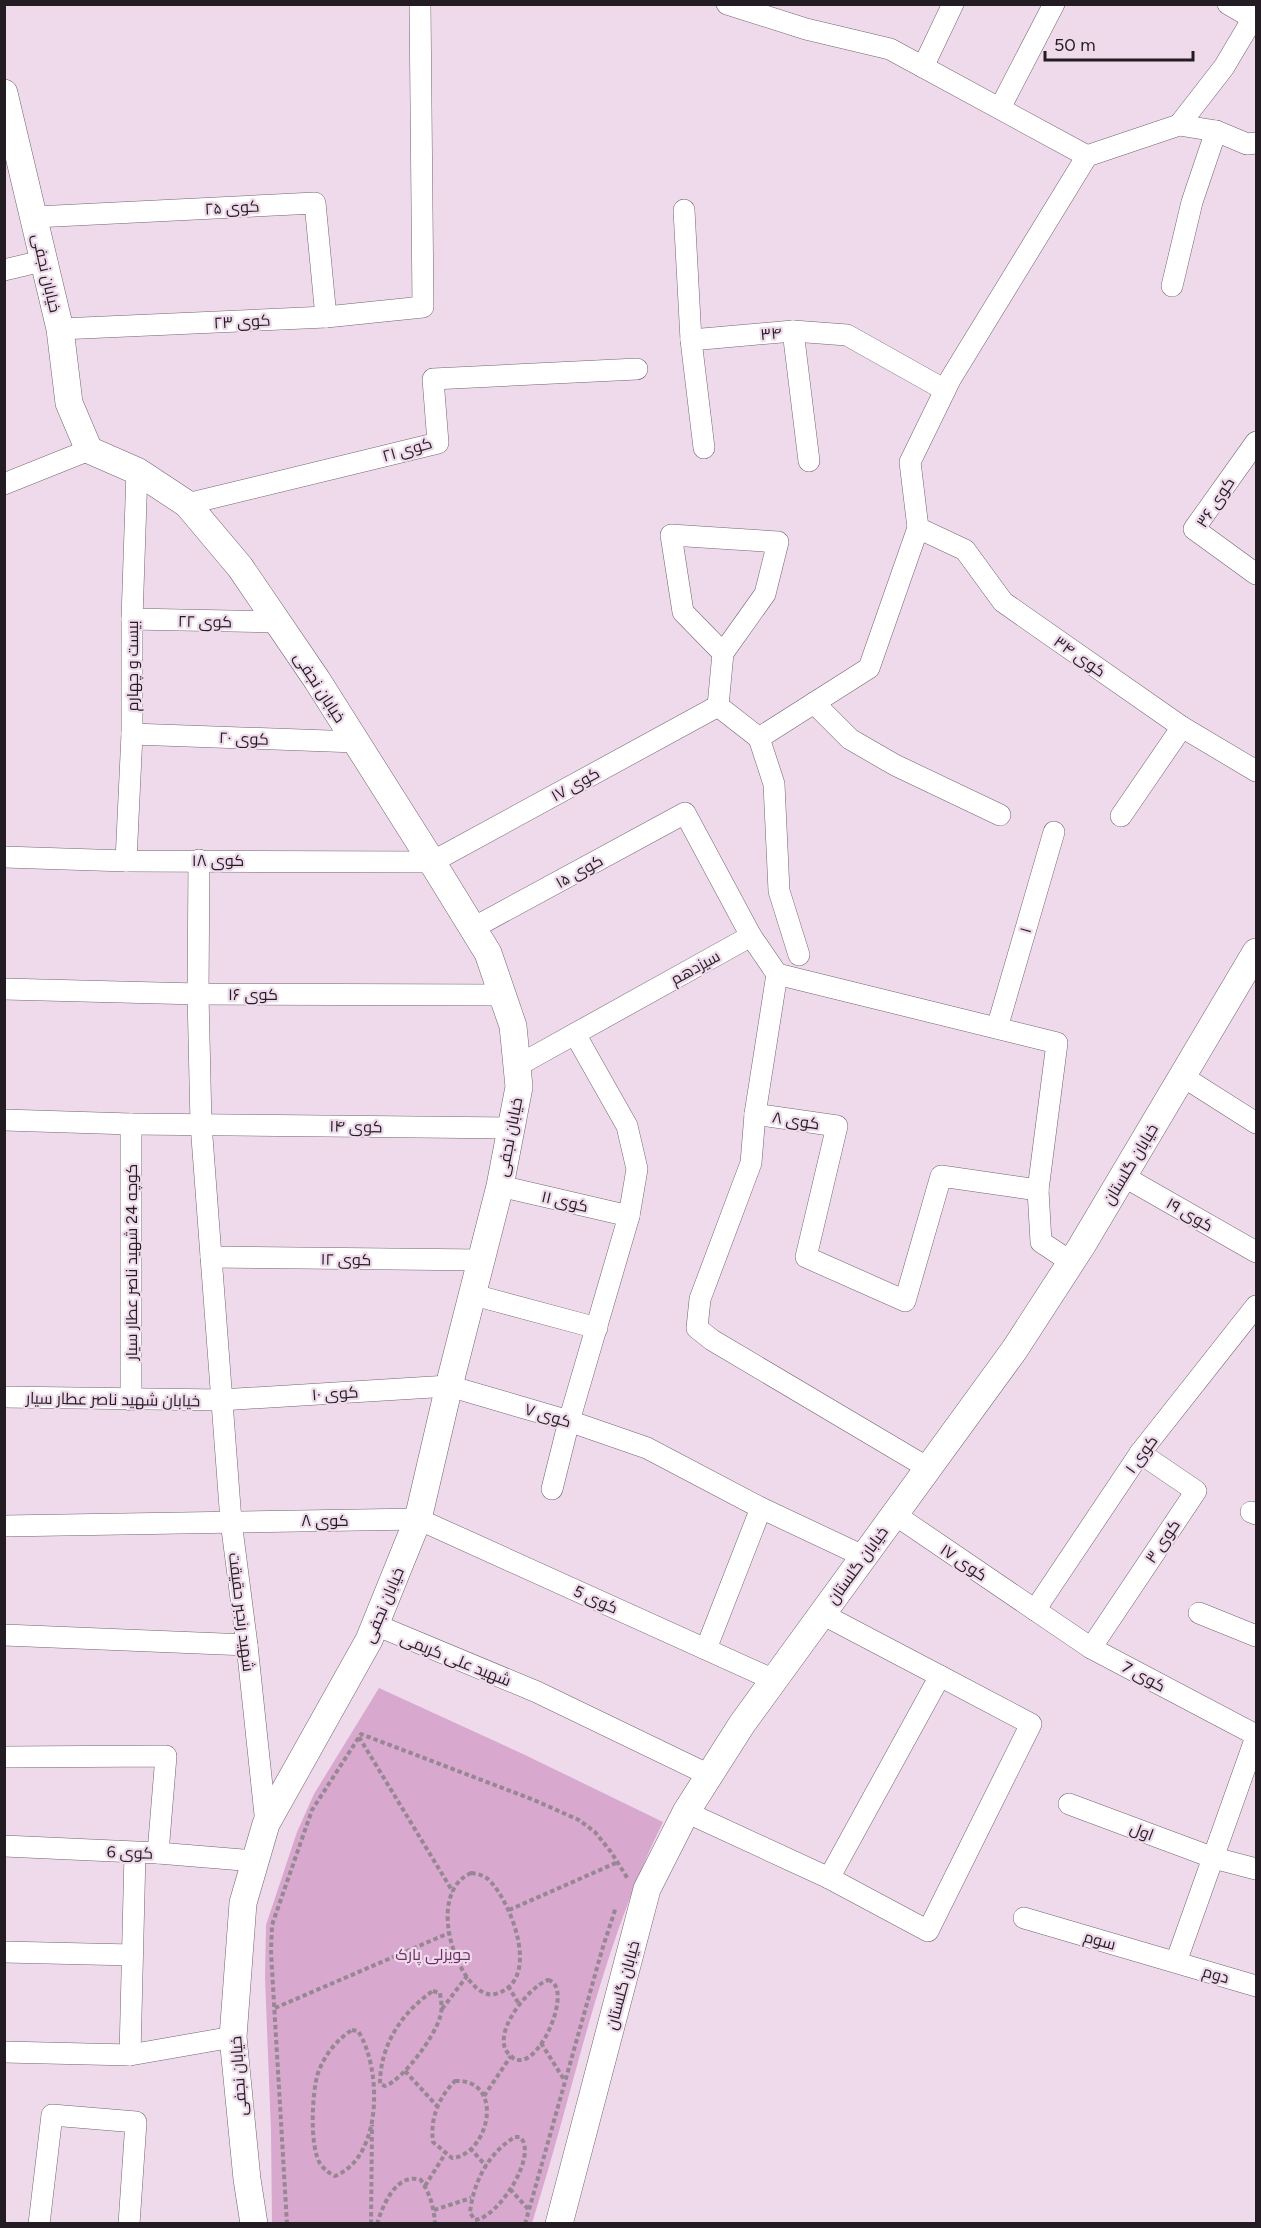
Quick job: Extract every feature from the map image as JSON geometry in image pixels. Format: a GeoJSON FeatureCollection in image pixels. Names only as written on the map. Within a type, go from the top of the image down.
{"type":"FeatureCollection","features":[{"type":"Feature","properties":{"kind":"street","name":"کوی ۲۳"},"geometry":{"type":"LineString","coordinates":[[60,329],[326,317],[423,307],[420,4]]}},
{"type":"Feature","properties":{"kind":"street"},"geometry":{"type":"LineString","coordinates":[[727,4],[806,29],[890,49],[1087,156]]}},
{"type":"Feature","properties":{"kind":"street"},"geometry":{"type":"LineString","coordinates":[[923,67],[953,4]]}},
{"type":"Feature","properties":{"kind":"street"},"geometry":{"type":"LineString","coordinates":[[1000,108],[1054,4]]}},
{"type":"Feature","properties":{"kind":"street"},"geometry":{"type":"LineString","coordinates":[[1179,125],[1224,67],[1255,16],[1228,4]]}},
{"type":"Feature","properties":{"kind":"street","name":"خیابان نجفی"},"geometry":{"type":"LineString","coordinates":[[4,93],[35,217],[42,261],[60,329],[69,403],[89,450],[137,471],[187,504],[240,567],[356,742],[488,953],[513,1026],[519,1087],[500,1186],[418,1519],[376,1625],[266,1824],[243,1903],[234,2037],[247,2179],[254,2223]]}},
{"type":"Feature","properties":{"kind":"street"},"geometry":{"type":"LineString","coordinates":[[759,738],[868,668],[918,528],[910,462],[945,390],[1087,156],[1179,125],[1216,131],[1247,144],[1257,143]]}},
{"type":"Feature","properties":{"kind":"street"},"geometry":{"type":"LineString","coordinates":[[1172,286],[1192,202],[1216,131]]}},
{"type":"Feature","properties":{"kind":"street","name":"کوی ۲۵"},"geometry":{"type":"LineString","coordinates":[[35,217],[315,203],[326,317]]}},
{"type":"Feature","properties":{"kind":"street"},"geometry":{"type":"LineString","coordinates":[[684,210],[691,340],[704,448]]}},
{"type":"Feature","properties":{"kind":"street"},"geometry":{"type":"LineString","coordinates":[[4,270],[42,261]]}},
{"type":"Feature","properties":{"kind":"street"},"geometry":{"type":"LineString","coordinates":[[793,331],[809,461]]}},
{"type":"Feature","properties":{"kind":"street","name":"۳۴"},"geometry":{"type":"LineString","coordinates":[[691,340],[793,331],[847,334],[945,390]]}},
{"type":"Feature","properties":{"kind":"street","name":"کوی ۲۱"},"geometry":{"type":"LineString","coordinates":[[187,504],[438,443],[433,379],[638,369]]}},
{"type":"Feature","properties":{"kind":"street","name":"کوی ۳۶"},"geometry":{"type":"LineString","coordinates":[[1257,442],[1194,529],[1257,574]]}},
{"type":"Feature","properties":{"kind":"street"},"geometry":{"type":"LineString","coordinates":[[4,484],[89,450]]}},
{"type":"Feature","properties":{"kind":"street","name":"بیست و چهارم"},"geometry":{"type":"LineString","coordinates":[[126,861],[132,734],[132,619],[137,471]]}},
{"type":"Feature","properties":{"kind":"street","name":"کوی ۳۴"},"geometry":{"type":"LineString","coordinates":[[918,528],[965,550],[1003,602],[1182,727],[1257,771]]}},
{"type":"Feature","properties":{"kind":"street"},"geometry":{"type":"LineString","coordinates":[[723,653],[683,612],[671,535],[778,542],[765,594],[723,653],[718,705],[759,738],[774,784],[779,891],[799,955]]}},
{"type":"Feature","properties":{"kind":"street","name":"کوی ۲۲"},"geometry":{"type":"LineString","coordinates":[[132,619],[278,622]]}},
{"type":"Feature","properties":{"kind":"street"},"geometry":{"type":"LineString","coordinates":[[814,703],[850,739],[895,765],[1000,815]]}},
{"type":"Feature","properties":{"kind":"street","name":"کوی ۱۷"},"geometry":{"type":"LineString","coordinates":[[432,861],[718,705]]}},
{"type":"Feature","properties":{"kind":"street"},"geometry":{"type":"LineString","coordinates":[[1121,816],[1182,727]]}},
{"type":"Feature","properties":{"kind":"street","name":"کوی ۲۰"},"geometry":{"type":"LineString","coordinates":[[132,734],[356,742]]}},
{"type":"Feature","properties":{"kind":"street","name":"کوی ۱۵"},"geometry":{"type":"LineString","coordinates":[[473,928],[685,813],[751,936]]}},
{"type":"Feature","properties":{"kind":"street","name":"۱"},"geometry":{"type":"LineString","coordinates":[[997,1028],[1054,832]]}},
{"type":"Feature","properties":{"kind":"street","name":"کوی ۱۸"},"geometry":{"type":"LineString","coordinates":[[4,857],[126,861],[432,861]]}},
{"type":"Feature","properties":{"kind":"street","name":"شهید رنجبر حقیقت"},"geometry":{"type":"LineString","coordinates":[[199,860],[198,994],[201,1124],[231,1521],[266,1824]]}},
{"type":"Feature","properties":{"kind":"street"},"geometry":{"type":"LineString","coordinates":[[751,936],[777,974],[1057,1043],[1038,1190],[1041,1242],[1071,1262]]}},
{"type":"Feature","properties":{"kind":"street","name":"سیزدهم"},"geometry":{"type":"LineString","coordinates":[[517,1066],[751,936]]}},
{"type":"Feature","properties":{"kind":"street","name":"خیابان گلستان"},"geometry":{"type":"LineString","coordinates":[[559,2223],[647,1889],[686,1812],[742,1724],[1015,1349],[1071,1262],[1255,959]]}},
{"type":"Feature","properties":{"kind":"street"},"geometry":{"type":"LineString","coordinates":[[777,974],[755,1114],[751,1163],[700,1299],[697,1328],[722,1346],[928,1468]]}},
{"type":"Feature","properties":{"kind":"street","name":"کوی ۱۶"},"geometry":{"type":"LineString","coordinates":[[4,988],[198,994],[502,995]]}},
{"type":"Feature","properties":{"kind":"street"},"geometry":{"type":"LineString","coordinates":[[552,1489],[569,1421],[629,1216],[637,1169],[627,1126],[575,1034]]}},
{"type":"Feature","properties":{"kind":"street"},"geometry":{"type":"LineString","coordinates":[[1182,1076],[1257,1123]]}},
{"type":"Feature","properties":{"kind":"street","name":"کوی ۸"},"geometry":{"type":"LineString","coordinates":[[755,1114],[837,1126],[806,1257],[905,1301],[941,1176],[1038,1190]]}},
{"type":"Feature","properties":{"kind":"street","name":"کوی ۱۴"},"geometry":{"type":"LineString","coordinates":[[4,1120],[131,1124],[511,1128]]}},
{"type":"Feature","properties":{"kind":"street","name":"کوچه 24 شهید ناصر عطار سیار"},"geometry":{"type":"LineString","coordinates":[[131,1124],[131,1400]]}},
{"type":"Feature","properties":{"kind":"street","name":"کوی ۱۹"},"geometry":{"type":"LineString","coordinates":[[1123,1176],[1257,1252]]}},
{"type":"Feature","properties":{"kind":"street","name":"کوی ۱۱"},"geometry":{"type":"LineString","coordinates":[[500,1186],[629,1216]]}},
{"type":"Feature","properties":{"kind":"street","name":"کوی ۱۲"},"geometry":{"type":"LineString","coordinates":[[211,1257],[482,1260]]}},
{"type":"Feature","properties":{"kind":"street"},"geometry":{"type":"LineString","coordinates":[[474,1295],[597,1328]]}},
{"type":"Feature","properties":{"kind":"street","name":"کوی ۱"},"geometry":{"type":"LineString","coordinates":[[1035,1610],[1140,1454],[1257,1306]]}},
{"type":"Feature","properties":{"kind":"street","name":"کوی ۱۰"},"geometry":{"type":"LineString","coordinates":[[221,1400],[449,1386]]}},
{"type":"Feature","properties":{"kind":"street","name":"کوی ۷"},"geometry":{"type":"LineString","coordinates":[[449,1386],[569,1421],[647,1448],[761,1508],[863,1556]]}},
{"type":"Feature","properties":{"kind":"street","name":"خیابان شهید ناصر عطار سیار"},"geometry":{"type":"LineString","coordinates":[[4,1397],[221,1400]]}},
{"type":"Feature","properties":{"kind":"street","name":"کوی ۳"},"geometry":{"type":"LineString","coordinates":[[1091,1648],[1196,1491],[1140,1454]]}},
{"type":"Feature","properties":{"kind":"street"},"geometry":{"type":"LineString","coordinates":[[706,1649],[761,1508]]}},
{"type":"Feature","properties":{"kind":"street","name":"کوی ۱۷"},"geometry":{"type":"LineString","coordinates":[[894,1514],[1035,1610]]}},
{"type":"Feature","properties":{"kind":"street","name":"کوی ۸"},"geometry":{"type":"LineString","coordinates":[[4,1526],[418,1519]]}},
{"type":"Feature","properties":{"kind":"street","name":"کوی 5"},"geometry":{"type":"LineString","coordinates":[[418,1519],[774,1680]]}},
{"type":"Feature","properties":{"kind":"street","name":"کوی 7"},"geometry":{"type":"LineString","coordinates":[[1035,1610],[1091,1648],[1257,1736]]}},
{"type":"Feature","properties":{"kind":"street"},"geometry":{"type":"LineString","coordinates":[[1199,1613],[1257,1636]]}},
{"type":"Feature","properties":{"kind":"street"},"geometry":{"type":"LineString","coordinates":[[686,1812],[829,1878],[928,1931],[1031,1724],[822,1614]]}},
{"type":"Feature","properties":{"kind":"street","name":"شهید علی کریمی"},"geometry":{"type":"LineString","coordinates":[[376,1625],[537,1692],[709,1776]]}},
{"type":"Feature","properties":{"kind":"street"},"geometry":{"type":"LineString","coordinates":[[4,1635],[247,1645]]}},
{"type":"Feature","properties":{"kind":"street"},"geometry":{"type":"LineString","coordinates":[[829,1878],[940,1676]]}},
{"type":"Feature","properties":{"kind":"street"},"geometry":{"type":"LineString","coordinates":[[1176,1962],[1257,1736]]}},
{"type":"Feature","properties":{"kind":"street"},"geometry":{"type":"LineString","coordinates":[[4,1757],[166,1756],[158,1853]]}},
{"type":"Feature","properties":{"kind":"street","name":"اول"},"geometry":{"type":"LineString","coordinates":[[1070,1804],[1214,1858],[1257,1869]]}},
{"type":"Feature","properties":{"kind":"street","name":"کوی 6"},"geometry":{"type":"LineString","coordinates":[[4,1846],[158,1853],[255,1861]]}},
{"type":"Feature","properties":{"kind":"street"},"geometry":{"type":"LineString","coordinates":[[130,2055],[135,1853]]}},
{"type":"Feature","properties":{"kind":"street","name":"سوم"},"geometry":{"type":"LineString","coordinates":[[1024,1918],[1176,1962]]}},
{"type":"Feature","properties":{"kind":"street"},"geometry":{"type":"LineString","coordinates":[[4,1952],[132,1955]]}},
{"type":"Feature","properties":{"kind":"street","name":"دوم"},"geometry":{"type":"LineString","coordinates":[[1176,1962],[1257,1986]]}},
{"type":"Feature","properties":{"kind":"street"},"geometry":{"type":"LineString","coordinates":[[4,2052],[130,2055],[234,2037]]}},
{"type":"Feature","properties":{"kind":"street"},"geometry":{"type":"LineString","coordinates":[[39,2223],[52,2115],[136,2122],[129,2223]]}},
{"type":"Feature","properties":{"kind":"path"},"geometry":{"type":"LineString","coordinates":[[287,2223],[272,1925],[312,1810],[361,1734],[556,1809],[579,1821],[595,1832],[618,1862],[629,1880],[625,1887]]}},
{"type":"Feature","properties":{"kind":"path"},"geometry":{"type":"LineString","coordinates":[[359,1737],[453,1892]]}},
{"type":"Feature","properties":{"kind":"path"},"geometry":{"type":"LineString","coordinates":[[509,1910],[618,1862]]}},
{"type":"Feature","properties":{"kind":"path"},"geometry":{"type":"LineString","coordinates":[[471,1873],[481,1874],[490,1881],[509,1910],[521,1955],[519,1971],[508,1986],[493,1994],[485,1994],[476,1987],[457,1960],[446,1915],[453,1892],[462,1877],[471,1873]]}},
{"type":"Feature","properties":{"kind":"path"},"geometry":{"type":"LineString","coordinates":[[525,2223],[602,1950],[618,1903]]}},
{"type":"Feature","properties":{"kind":"path"},"geometry":{"type":"LineString","coordinates":[[275,2008],[449,1934]]}},
{"type":"Feature","properties":{"kind":"path"},"geometry":{"type":"LineString","coordinates":[[442,2010],[468,1976]]}},
{"type":"Feature","properties":{"kind":"path"},"geometry":{"type":"LineString","coordinates":[[553,1981],[556,1986],[558,1994],[549,2032],[542,2043],[522,2060],[516,2060],[507,2054],[504,2046],[508,2025],[519,2004],[536,1985],[553,1981]]}},
{"type":"Feature","properties":{"kind":"path"},"geometry":{"type":"LineString","coordinates":[[508,1986],[519,2004]]}},
{"type":"Feature","properties":{"kind":"path"},"geometry":{"type":"LineString","coordinates":[[433,1991],[440,1993],[442,2010],[431,2035],[405,2071],[392,2084],[384,2086],[380,2084],[384,2052],[392,2035],[423,1998],[433,1991]]}},
{"type":"Feature","properties":{"kind":"path"},"geometry":{"type":"LineString","coordinates":[[371,2223],[372,2110],[375,2094],[373,2067],[369,2052],[358,2031],[352,2030],[328,2053],[315,2084],[315,2151],[320,2164],[328,2172],[335,2176],[352,2166],[369,2132],[372,2110]]}},
{"type":"Feature","properties":{"kind":"path"},"geometry":{"type":"LineString","coordinates":[[542,2043],[565,2082]]}},
{"type":"Feature","properties":{"kind":"path"},"geometry":{"type":"LineString","coordinates":[[484,2097],[511,2056]]}},
{"type":"Feature","properties":{"kind":"path"},"geometry":{"type":"LineString","coordinates":[[405,2071],[438,2106]]}},
{"type":"Feature","properties":{"kind":"path"},"geometry":{"type":"LineString","coordinates":[[455,2081],[471,2083],[484,2097],[487,2105],[487,2119],[483,2131],[470,2148],[458,2157],[452,2158],[445,2154],[433,2142],[433,2119],[438,2106],[455,2081]]}},
{"type":"Feature","properties":{"kind":"path"},"geometry":{"type":"LineString","coordinates":[[520,2137],[524,2141],[526,2148],[521,2170],[510,2189],[497,2208],[483,2220],[475,2220],[470,2213],[472,2197],[475,2184],[486,2166],[508,2141],[520,2137]]}},
{"type":"Feature","properties":{"kind":"path"},"geometry":{"type":"LineString","coordinates":[[470,2148],[486,2166]]}},
{"type":"Feature","properties":{"kind":"path"},"geometry":{"type":"LineString","coordinates":[[425,2186],[445,2154]]}},
{"type":"Feature","properties":{"kind":"path"},"geometry":{"type":"LineString","coordinates":[[376,2223],[384,2205],[398,2186],[413,2177],[421,2180],[425,2186],[434,2210],[435,2223]]}},
{"type":"Feature","properties":{"kind":"path"},"geometry":{"type":"LineString","coordinates":[[510,2189],[529,2210]]}},
{"type":"Feature","properties":{"kind":"path"},"geometry":{"type":"LineString","coordinates":[[434,2210],[472,2197]]}},
{"type":"Feature","properties":{"kind":"green space","name":"جویزلی پارک"},"geometry":{"type":"Polygon","coordinates":[[[379,1688],[663,1822],[641,1871],[605,1970],[532,2223],[272,2223],[265,1977],[266,1925],[297,1832],[314,1794],[379,1688]]]}}]}
